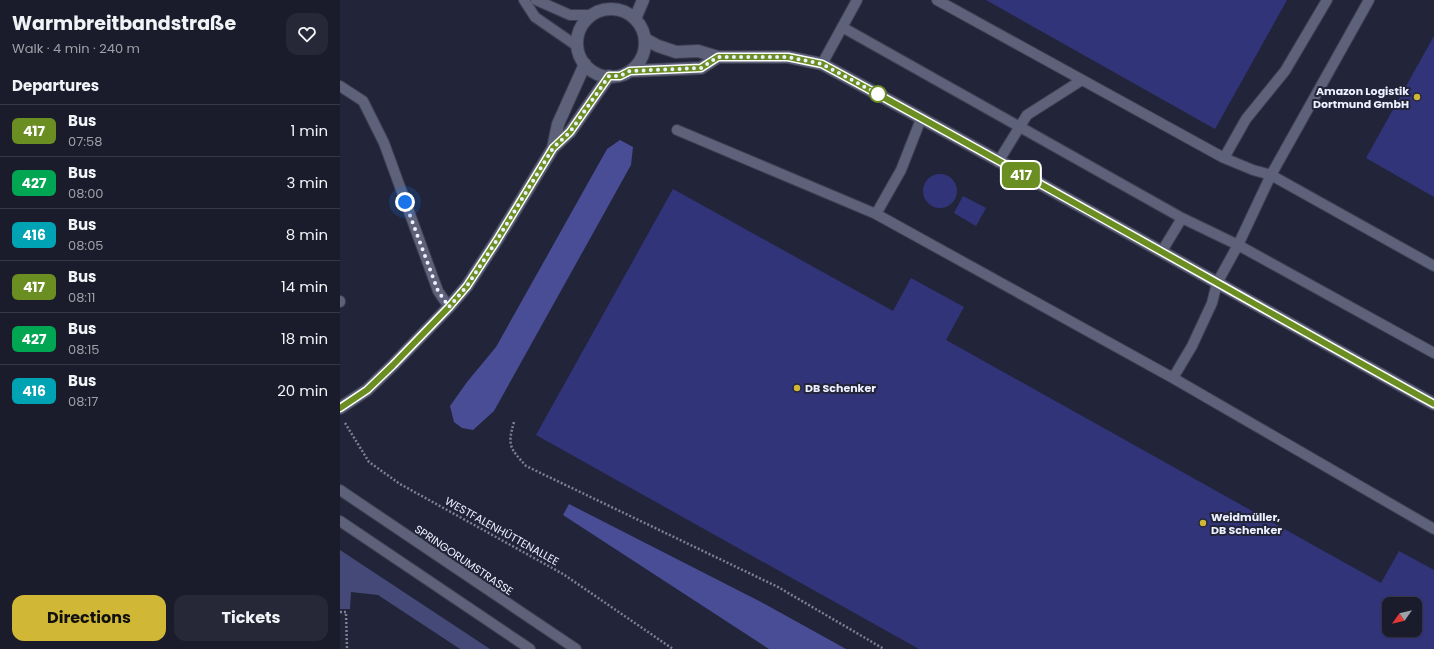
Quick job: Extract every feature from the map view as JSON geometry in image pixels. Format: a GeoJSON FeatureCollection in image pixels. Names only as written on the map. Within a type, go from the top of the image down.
{"type":"FeatureCollection","features":[{"type":"Feature","properties":{"kind":"street"},"geometry":{"type":"LineString","coordinates":[[635,18],[643,0]]}},
{"type":"Feature","properties":{"kind":"street"},"geometry":{"type":"LineString","coordinates":[[616,4],[635,18],[640,25],[645,39],[645,50],[641,59],[630,71],[620,76],[609,76],[599,74],[585,64],[579,55],[577,46],[578,34],[583,24],[591,15],[616,4]]}},
{"type":"Feature","properties":{"kind":"street"},"geometry":{"type":"LineString","coordinates":[[645,39],[658,46],[676,52],[698,51],[718,57],[788,57],[822,64],[1434,404]]}},
{"type":"Feature","properties":{"kind":"street"},"geometry":{"type":"LineString","coordinates":[[630,71],[701,68],[718,57]]}},
{"type":"Feature","properties":{"kind":"street"},"geometry":{"type":"LineString","coordinates":[[553,148],[558,124],[585,64]]}},
{"type":"Feature","properties":{"kind":"street"},"geometry":{"type":"LineString","coordinates":[[341,413],[367,390],[449,307],[467,286],[553,148],[570,132],[609,76]]}},
{"type":"Feature","properties":{"kind":"lane"},"geometry":{"type":"LineString","coordinates":[[524,0],[535,17],[577,46]]}},
{"type":"Feature","properties":{"kind":"lane"},"geometry":{"type":"LineString","coordinates":[[536,0],[570,15],[591,15]]}},
{"type":"Feature","properties":{"kind":"lane"},"geometry":{"type":"LineString","coordinates":[[822,64],[857,0]]}},
{"type":"Feature","properties":{"kind":"lane"},"geometry":{"type":"LineString","coordinates":[[937,0],[1224,158],[1253,170],[1271,175],[1434,266]]}},
{"type":"Feature","properties":{"kind":"lane"},"geometry":{"type":"LineString","coordinates":[[1224,158],[1246,119],[1285,71],[1327,0]]}},
{"type":"Feature","properties":{"kind":"lane"},"geometry":{"type":"LineString","coordinates":[[1173,378],[1192,346],[1209,310],[1217,283],[1238,245],[1271,175],[1369,0]]}},
{"type":"Feature","properties":{"kind":"lane"},"geometry":{"type":"LineString","coordinates":[[842,27],[1182,218],[1238,245],[1434,352]]}},
{"type":"Feature","properties":{"kind":"lane"},"geometry":{"type":"LineString","coordinates":[[998,162],[1027,115],[1082,80]]}},
{"type":"Feature","properties":{"kind":"lane"},"geometry":{"type":"LineString","coordinates":[[340,86],[363,101],[374,122],[384,143],[438,291],[449,307]]}},
{"type":"Feature","properties":{"kind":"lane"},"geometry":{"type":"LineString","coordinates":[[876,214],[901,170],[921,119]]}},
{"type":"Feature","properties":{"kind":"lane"},"geometry":{"type":"LineString","coordinates":[[677,130],[876,214],[1173,378],[1434,530]]}},
{"type":"Feature","properties":{"kind":"lane"},"geometry":{"type":"LineString","coordinates":[[1162,252],[1182,218]]}},
{"type":"Feature","properties":{"kind":"lane","name":"SPRINGORUMSTRASSE"},"geometry":{"type":"LineString","coordinates":[[340,490],[576,649]]}},
{"type":"Feature","properties":{"kind":"lane"},"geometry":{"type":"LineString","coordinates":[[340,521],[530,649]]}},
{"type":"Feature","properties":{"kind":"path","name":"WESTFALENHÜTTENALLEE"},"geometry":{"type":"LineString","coordinates":[[341,413],[350,435],[368,462],[400,484],[563,574],[673,649]]}},
{"type":"Feature","properties":{"kind":"path"},"geometry":{"type":"LineString","coordinates":[[514,422],[509,439],[514,452],[526,466],[778,587],[884,649]]}},
{"type":"Feature","properties":{"kind":"path"},"geometry":{"type":"LineString","coordinates":[[340,612],[346,612],[347,649]]}},
{"type":"Feature","properties":{"kind":"shaded area"},"geometry":{"type":"Polygon","coordinates":[[[620,140],[633,147],[631,165],[494,411],[473,430],[462,428],[454,422],[450,406],[467,382],[496,347],[607,149],[620,140]]]}},
{"type":"Feature","properties":{"kind":"shaded area"},"geometry":{"type":"Polygon","coordinates":[[[569,504],[763,603],[846,649],[769,649],[563,515],[569,504]]]}},
{"type":"Feature","properties":{"kind":"shaded area"},"geometry":{"type":"Polygon","coordinates":[[[340,550],[490,649],[460,649],[378,595],[351,592],[350,609],[340,609],[340,550]]]}},
{"type":"Feature","properties":{"kind":"building"},"geometry":{"type":"Polygon","coordinates":[[[986,0],[1287,0],[1215,129],[986,0]]]}},
{"type":"Feature","properties":{"kind":"building","name":"Amazon Logistik Dortmund GmbH"},"geometry":{"type":"Polygon","coordinates":[[[1434,36],[1434,197],[1366,158],[1434,36]]]}},
{"type":"Feature","properties":{"kind":"building"},"geometry":{"type":"Polygon","coordinates":[[[937,174],[943,174],[947,175],[954,181],[957,191],[956,198],[950,205],[943,208],[937,208],[933,207],[926,201],[923,194],[923,188],[924,184],[930,177],[937,174]]]}},
{"type":"Feature","properties":{"kind":"building","name":"DB Schenker"},"geometry":{"type":"Polygon","coordinates":[[[673,189],[893,311],[911,278],[964,307],[946,340],[1381,583],[1399,551],[1434,570],[1434,649],[919,649],[536,435],[673,189]]]}},
{"type":"Feature","properties":{"kind":"building"},"geometry":{"type":"Polygon","coordinates":[[[963,196],[986,208],[976,226],[954,213],[963,196]]]}},
{"type":"Feature","properties":{"kind":"bus line","name":"417"},"geometry":{"type":"LineString","coordinates":[[340,408],[367,390],[449,307],[467,286],[553,148],[570,132],[609,76],[620,76],[630,71],[643,72],[701,68],[718,57],[788,57],[822,64],[1162,252],[1280,320],[1434,404]]}},
{"type":"Feature","properties":{"kind":"place","name":"Amazon Logistik Dortmund GmbH"},"geometry":{"type":"Point","coordinates":[1417,97]}},
{"type":"Feature","properties":{"kind":"place","name":"DB Schenker"},"geometry":{"type":"Point","coordinates":[797,388]}},
{"type":"Feature","properties":{"kind":"place","name":"Weidmüller, DB Schenker"},"geometry":{"type":"Point","coordinates":[1203,523]}},
{"type":"Feature","properties":{"kind":"route"},"geometry":{"type":"LineString","coordinates":[[405,202],[438,291],[449,307],[467,286],[553,148],[570,132],[609,76],[620,76],[630,71],[643,72],[701,68],[718,57],[788,57],[822,64],[878,94]]}}]}
